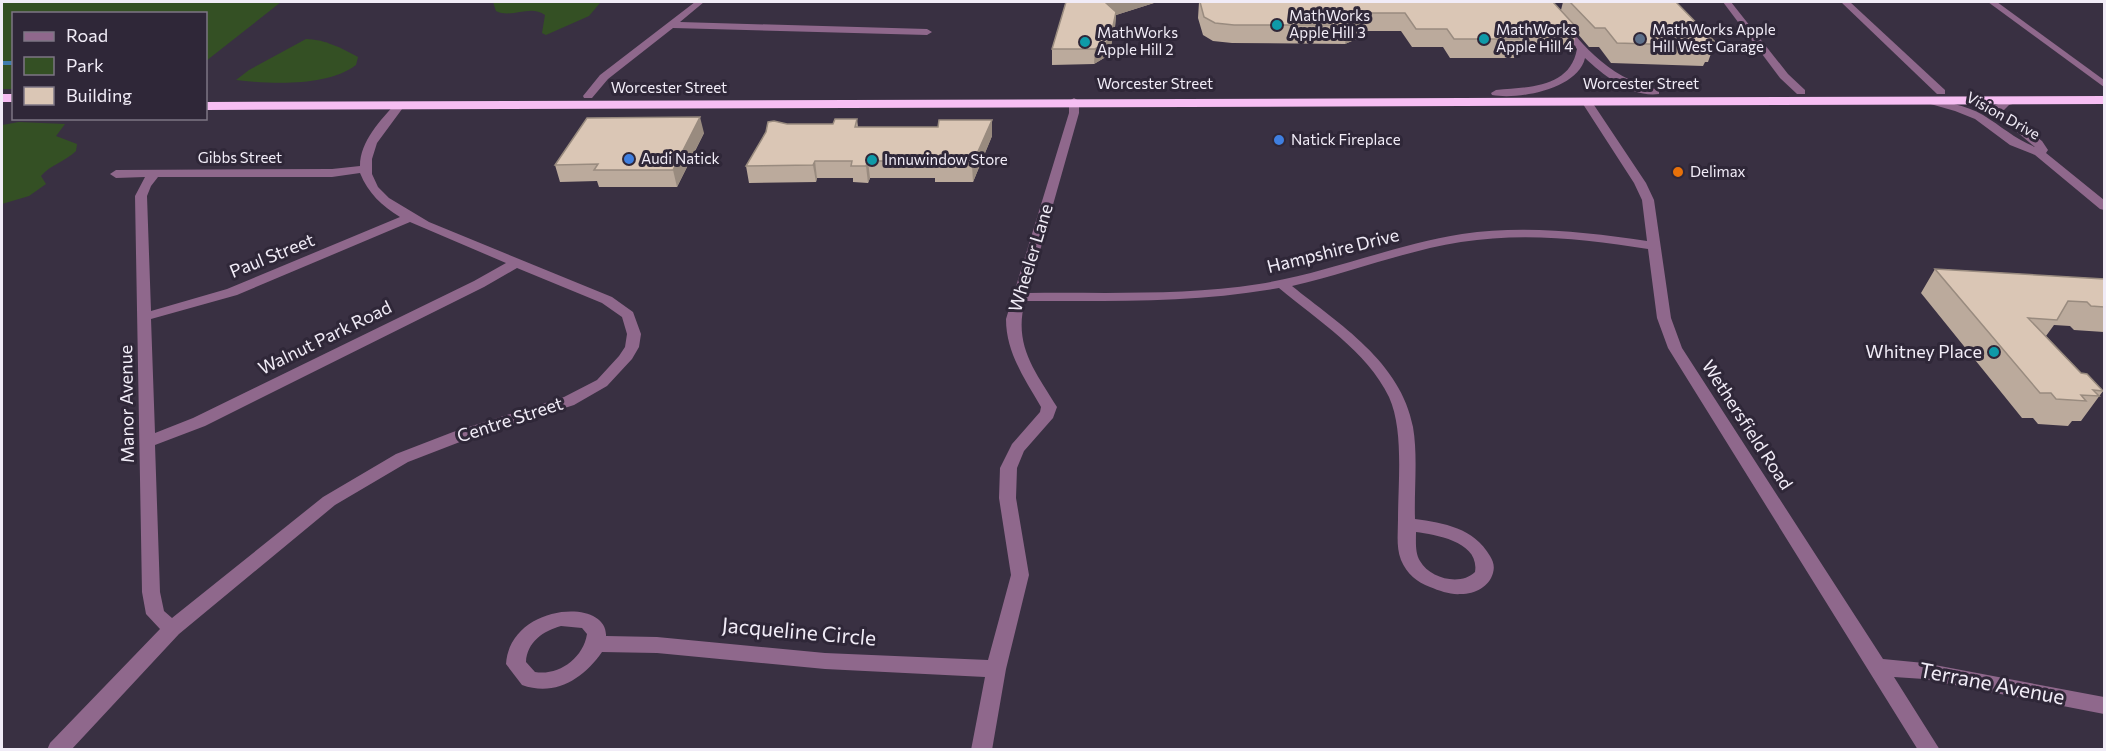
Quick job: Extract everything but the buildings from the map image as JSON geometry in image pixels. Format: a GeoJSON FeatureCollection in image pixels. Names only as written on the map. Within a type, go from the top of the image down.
{"type":"FeatureCollection","features":[{"type":"Feature","properties":{"kind":"highway","name":"Worcester Street"},"geometry":{"type":"LineString","coordinates":[[207,97],[2104,92]]}},
{"type":"Feature","properties":{"kind":"highway","name":"Worcester Street"},"geometry":{"type":"LineString","coordinates":[[207,106],[1074,101],[2104,100]]}},
{"type":"Feature","properties":{"kind":"street"},"geometry":{"type":"LineString","coordinates":[[588,96],[604,77],[700,2]]}},
{"type":"Feature","properties":{"kind":"street"},"geometry":{"type":"LineString","coordinates":[[1541,2],[1582,48],[1618,82],[1655,92]]}},
{"type":"Feature","properties":{"kind":"street"},"geometry":{"type":"LineString","coordinates":[[1727,2],[1784,76],[1801,92]]}},
{"type":"Feature","properties":{"kind":"street"},"geometry":{"type":"LineString","coordinates":[[1845,2],[1941,92]]}},
{"type":"Feature","properties":{"kind":"street"},"geometry":{"type":"LineString","coordinates":[[1992,2],[2104,84]]}},
{"type":"Feature","properties":{"kind":"street"},"geometry":{"type":"LineString","coordinates":[[671,25],[927,32]]}},
{"type":"Feature","properties":{"kind":"street"},"geometry":{"type":"LineString","coordinates":[[1496,93],[1543,87],[1560,81],[1570,75],[1577,65],[1582,48]]}},
{"type":"Feature","properties":{"kind":"street","name":"Vision Drive"},"geometry":{"type":"LineString","coordinates":[[2016,100],[1997,107],[1998,112],[2038,143],[2042,150],[2039,153]]}},
{"type":"Feature","properties":{"kind":"street","name":"Wheeler Lane"},"geometry":{"type":"LineString","coordinates":[[981,750],[996,669],[1020,575],[1020,562],[1008,503],[1007,474],[1015,451],[1047,414],[1049,407],[1016,346],[1013,319],[1074,113],[1074,101]]}},
{"type":"Feature","properties":{"kind":"street","name":"Wethersfield Road"},"geometry":{"type":"LineString","coordinates":[[1586,101],[1645,191],[1651,209],[1664,318],[1675,348],[1930,750]]}},
{"type":"Feature","properties":{"kind":"street","name":"Vision Drive"},"geometry":{"type":"LineString","coordinates":[[1916,101],[1946,105],[1970,112],[2014,143],[2039,153],[2104,206]]}},
{"type":"Feature","properties":{"kind":"street"},"geometry":{"type":"LineString","coordinates":[[364,169],[371,140],[400,105]]}},
{"type":"Feature","properties":{"kind":"street","name":"Gibbs Street"},"geometry":{"type":"LineString","coordinates":[[116,174],[332,173],[364,169]]}},
{"type":"Feature","properties":{"kind":"street","name":"Centre Street"},"geometry":{"type":"LineString","coordinates":[[60,749],[172,629],[274,543],[354,485],[429,446],[569,401],[594,387],[615,371],[632,347],[633,324],[628,315],[607,300],[409,218],[389,206],[374,192],[364,169]]}},
{"type":"Feature","properties":{"kind":"street","name":"Manor Avenue"},"geometry":{"type":"LineString","coordinates":[[155,174],[145,185],[141,195],[152,605],[159,619],[172,629]]}},
{"type":"Feature","properties":{"kind":"street","name":"Paul Street"},"geometry":{"type":"LineString","coordinates":[[144,317],[232,292],[409,218]]}},
{"type":"Feature","properties":{"kind":"street","name":"Hampshire Drive"},"geometry":{"type":"LineString","coordinates":[[1018,297],[1184,295],[1236,291],[1282,284],[1421,247],[1484,235],[1536,235],[1656,246]]}},
{"type":"Feature","properties":{"kind":"street","name":"Walnut Park Road"},"geometry":{"type":"LineString","coordinates":[[147,442],[199,422],[479,284],[516,263]]}},
{"type":"Feature","properties":{"kind":"street"},"geometry":{"type":"LineString","coordinates":[[1282,284],[1357,346],[1381,372],[1397,398],[1405,428],[1407,548],[1411,562],[1418,572],[1447,586],[1473,584],[1482,577],[1486,566],[1480,551],[1468,541],[1452,532],[1408,525]]}},
{"type":"Feature","properties":{"kind":"street","name":"Jacqueline Circle"},"geometry":{"type":"LineString","coordinates":[[597,644],[686,647],[825,661],[996,669]]}},
{"type":"Feature","properties":{"kind":"street","name":"Terrane Avenue"},"geometry":{"type":"LineString","coordinates":[[1879,667],[1943,674],[2104,706]]}},
{"type":"Feature","properties":{"kind":"green space"},"geometry":{"type":"Polygon","coordinates":[[[2,2],[281,2],[207,60],[207,12],[12,12],[12,89],[2,89],[2,2]]]}},
{"type":"Feature","properties":{"kind":"green space"},"geometry":{"type":"Polygon","coordinates":[[[493,2],[600,3],[589,16],[546,35],[542,33],[545,15],[533,11],[502,13],[496,11],[493,2]]]}},
{"type":"Feature","properties":{"kind":"green space"},"geometry":{"type":"Polygon","coordinates":[[[306,39],[339,47],[358,57],[356,65],[344,72],[315,80],[282,83],[236,80],[249,70],[306,39]]]}},
{"type":"Feature","properties":{"kind":"green space"},"geometry":{"type":"Polygon","coordinates":[[[19,122],[65,124],[56,136],[77,144],[76,151],[41,176],[46,184],[29,196],[2,204],[2,125],[19,122]]]}},
{"type":"Feature","properties":{"kind":"waterway"},"geometry":{"type":"LineString","coordinates":[[2,63],[12,63]]}},
{"type":"Feature","properties":{"kind":"place","name":"MathWorks Apple Hill 3"},"geometry":{"type":"Point","coordinates":[1277,25]}},
{"type":"Feature","properties":{"kind":"place","name":"MathWorks Apple Hill 4"},"geometry":{"type":"Point","coordinates":[1484,39]}},
{"type":"Feature","properties":{"kind":"place","name":"MathWorks Apple Hill West Garage"},"geometry":{"type":"Point","coordinates":[1640,39]}},
{"type":"Feature","properties":{"kind":"place","name":"MathWorks Apple Hill 2"},"geometry":{"type":"Point","coordinates":[1085,42]}},
{"type":"Feature","properties":{"kind":"place","name":"Natick Fireplace"},"geometry":{"type":"Point","coordinates":[1279,140]}},
{"type":"Feature","properties":{"kind":"place","name":"Audi Natick"},"geometry":{"type":"Point","coordinates":[629,159]}},
{"type":"Feature","properties":{"kind":"place","name":"Innuwindow Store"},"geometry":{"type":"Point","coordinates":[872,160]}},
{"type":"Feature","properties":{"kind":"place","name":"Delimax"},"geometry":{"type":"Point","coordinates":[1678,172]}},
{"type":"Feature","properties":{"kind":"place","name":"Whitney Place"},"geometry":{"type":"Point","coordinates":[1994,352]}}]}
